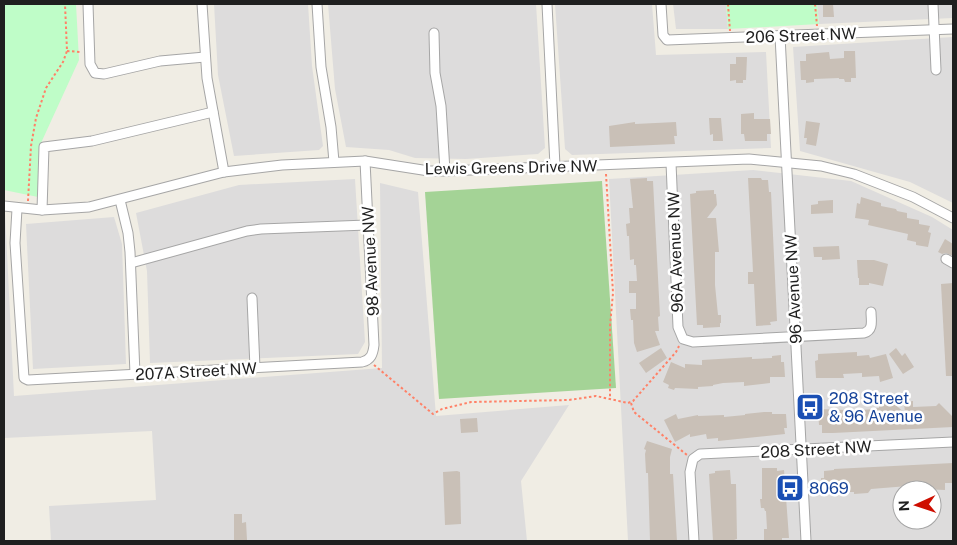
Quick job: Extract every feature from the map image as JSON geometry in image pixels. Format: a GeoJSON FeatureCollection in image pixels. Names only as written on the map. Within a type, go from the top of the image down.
{"type":"FeatureCollection","features":[{"type":"Feature","properties":{"kind":"street"},"geometry":{"type":"LineString","coordinates":[[88,4],[90,64],[95,73],[104,74],[160,61],[205,57]]}},
{"type":"Feature","properties":{"kind":"street"},"geometry":{"type":"LineString","coordinates":[[202,4],[207,78],[224,172]]}},
{"type":"Feature","properties":{"kind":"street"},"geometry":{"type":"LineString","coordinates":[[317,4],[321,67],[334,162]]}},
{"type":"Feature","properties":{"kind":"street"},"geometry":{"type":"LineString","coordinates":[[547,4],[555,166]]}},
{"type":"Feature","properties":{"kind":"street","name":"206 Street NW"},"geometry":{"type":"LineString","coordinates":[[661,4],[663,35],[668,40],[953,29]]}},
{"type":"Feature","properties":{"kind":"street"},"geometry":{"type":"LineString","coordinates":[[933,4],[936,70]]}},
{"type":"Feature","properties":{"kind":"street"},"geometry":{"type":"LineString","coordinates":[[434,33],[435,73],[441,106],[445,171]]}},
{"type":"Feature","properties":{"kind":"street","name":"96 Avenue NW"},"geometry":{"type":"LineString","coordinates":[[780,36],[806,541]]}},
{"type":"Feature","properties":{"kind":"street"},"geometry":{"type":"LineString","coordinates":[[42,210],[44,147],[92,141],[212,112]]}},
{"type":"Feature","properties":{"kind":"street","name":"Lewis Greens Drive NW"},"geometry":{"type":"LineString","coordinates":[[4,206],[17,209],[42,210],[89,207],[224,172],[334,162],[365,161],[429,171],[445,171],[749,159],[821,166],[854,174],[913,197],[953,218]]}},
{"type":"Feature","properties":{"kind":"street","name":"98 Avenue NW"},"geometry":{"type":"LineString","coordinates":[[365,161],[374,345],[368,360]]}},
{"type":"Feature","properties":{"kind":"street","name":"96A Avenue NW"},"geometry":{"type":"LineString","coordinates":[[671,163],[678,327],[683,339]]}},
{"type":"Feature","properties":{"kind":"street"},"geometry":{"type":"LineString","coordinates":[[120,200],[128,233],[131,263],[135,374]]}},
{"type":"Feature","properties":{"kind":"street","name":"207A Street NW"},"geometry":{"type":"LineString","coordinates":[[17,209],[15,243],[24,378],[28,380],[358,363],[368,360]]}},
{"type":"Feature","properties":{"kind":"street"},"geometry":{"type":"LineString","coordinates":[[131,263],[261,229],[368,225]]}},
{"type":"Feature","properties":{"kind":"street"},"geometry":{"type":"LineString","coordinates":[[252,298],[255,368]]}},
{"type":"Feature","properties":{"kind":"street"},"geometry":{"type":"LineString","coordinates":[[683,339],[693,342],[864,333],[870,330],[871,327],[871,312]]}},
{"type":"Feature","properties":{"kind":"street","name":"208 Street NW"},"geometry":{"type":"LineString","coordinates":[[693,459],[700,454],[953,442]]}},
{"type":"Feature","properties":{"kind":"street"},"geometry":{"type":"LineString","coordinates":[[693,459],[690,472],[694,541]]}},
{"type":"Feature","properties":{"kind":"path"},"geometry":{"type":"LineString","coordinates":[[28,209],[33,131],[46,88],[63,62],[67,52],[64,4]]}},
{"type":"Feature","properties":{"kind":"path"},"geometry":{"type":"LineString","coordinates":[[728,4],[730,34]]}},
{"type":"Feature","properties":{"kind":"path"},"geometry":{"type":"LineString","coordinates":[[816,4],[817,28]]}},
{"type":"Feature","properties":{"kind":"path"},"geometry":{"type":"LineString","coordinates":[[67,52],[81,52]]}},
{"type":"Feature","properties":{"kind":"path"},"geometry":{"type":"LineString","coordinates":[[606,165],[613,292],[610,326],[610,399]]}},
{"type":"Feature","properties":{"kind":"path"},"geometry":{"type":"LineString","coordinates":[[368,360],[433,414],[442,409],[471,402],[569,400],[602,396],[622,402],[631,402],[676,352],[683,339]]}},
{"type":"Feature","properties":{"kind":"path"},"geometry":{"type":"LineString","coordinates":[[631,402],[634,412],[693,459]]}},
{"type":"Feature","properties":{"kind":"shaded area"},"geometry":{"type":"Polygon","coordinates":[[[214,4],[308,4],[312,66],[323,146],[319,150],[234,156],[218,75],[214,4]]]}},
{"type":"Feature","properties":{"kind":"shaded area"},"geometry":{"type":"Polygon","coordinates":[[[328,4],[536,4],[545,148],[538,154],[466,159],[415,158],[389,150],[346,147],[335,89],[328,4]]]}},
{"type":"Feature","properties":{"kind":"shaded area"},"geometry":{"type":"Polygon","coordinates":[[[555,4],[652,4],[656,55],[766,52],[771,148],[572,155],[565,149],[555,4]]]}},
{"type":"Feature","properties":{"kind":"shaded area"},"geometry":{"type":"Polygon","coordinates":[[[673,4],[726,4],[728,29],[676,29],[673,4]]]}},
{"type":"Feature","properties":{"kind":"shaded area"},"geometry":{"type":"Polygon","coordinates":[[[817,4],[953,4],[953,18],[819,24],[817,4]]]}},
{"type":"Feature","properties":{"kind":"shaded area"},"geometry":{"type":"Polygon","coordinates":[[[953,37],[953,203],[910,182],[800,151],[793,47],[953,37]]]}},
{"type":"Feature","properties":{"kind":"shaded area"},"geometry":{"type":"Polygon","coordinates":[[[753,170],[851,181],[932,217],[953,230],[953,541],[628,541],[609,179],[753,170]]]}},
{"type":"Feature","properties":{"kind":"shaded area"},"geometry":{"type":"Polygon","coordinates":[[[355,179],[365,342],[358,354],[150,363],[147,271],[136,213],[239,185],[355,179]]]}},
{"type":"Feature","properties":{"kind":"shaded area"},"geometry":{"type":"Polygon","coordinates":[[[380,183],[418,192],[436,416],[569,405],[521,481],[527,541],[51,541],[49,506],[156,500],[152,431],[4,438],[4,212],[14,396],[382,368],[380,183]]]}},
{"type":"Feature","properties":{"kind":"shaded area"},"geometry":{"type":"Polygon","coordinates":[[[114,217],[122,244],[126,364],[33,369],[26,224],[114,217]]]}},
{"type":"Feature","properties":{"kind":"green space"},"geometry":{"type":"Polygon","coordinates":[[[4,4],[76,4],[79,60],[41,143],[38,197],[4,190],[4,4]]]}},
{"type":"Feature","properties":{"kind":"green space"},"geometry":{"type":"Polygon","coordinates":[[[726,4],[817,4],[819,24],[728,29],[726,4]]]}},
{"type":"Feature","properties":{"kind":"green space"},"geometry":{"type":"Polygon","coordinates":[[[602,181],[616,388],[439,399],[425,192],[602,181]]]}},
{"type":"Feature","properties":{"kind":"building"},"geometry":{"type":"Polygon","coordinates":[[[823,4],[833,4],[834,17],[823,17],[823,4]]]}},
{"type":"Feature","properties":{"kind":"building"},"geometry":{"type":"Polygon","coordinates":[[[844,51],[855,51],[856,78],[851,78],[851,82],[845,82],[844,79],[839,78],[814,79],[814,82],[806,83],[806,80],[801,80],[800,61],[806,61],[806,54],[829,52],[830,59],[844,58],[844,51]]]}},
{"type":"Feature","properties":{"kind":"building"},"geometry":{"type":"Polygon","coordinates":[[[736,57],[747,57],[746,80],[743,80],[743,83],[736,83],[736,80],[730,81],[730,64],[736,64],[736,57]]]}},
{"type":"Feature","properties":{"kind":"building"},"geometry":{"type":"Polygon","coordinates":[[[754,113],[754,119],[770,119],[771,134],[767,134],[767,141],[745,141],[744,134],[741,134],[741,114],[754,113]]]}},
{"type":"Feature","properties":{"kind":"building"},"geometry":{"type":"Polygon","coordinates":[[[709,118],[721,118],[723,141],[713,141],[713,134],[710,135],[709,118]]]}},
{"type":"Feature","properties":{"kind":"building"},"geometry":{"type":"Polygon","coordinates":[[[806,121],[820,123],[816,146],[806,144],[807,138],[804,138],[806,121]]]}},
{"type":"Feature","properties":{"kind":"building"},"geometry":{"type":"Polygon","coordinates":[[[635,122],[635,124],[676,122],[677,136],[674,136],[675,144],[610,147],[609,126],[635,122]]]}},
{"type":"Feature","properties":{"kind":"building"},"geometry":{"type":"Polygon","coordinates":[[[647,178],[647,181],[653,181],[660,316],[658,317],[659,331],[655,331],[660,345],[637,352],[634,343],[633,320],[631,320],[630,309],[636,309],[636,293],[629,293],[629,281],[637,281],[636,265],[634,265],[634,259],[630,260],[629,236],[627,236],[626,224],[630,223],[629,208],[633,208],[630,179],[647,178]]]}},
{"type":"Feature","properties":{"kind":"building"},"geometry":{"type":"Polygon","coordinates":[[[748,178],[768,180],[769,192],[771,192],[777,321],[770,322],[771,325],[756,326],[754,284],[748,284],[748,272],[753,272],[748,178]]]}},
{"type":"Feature","properties":{"kind":"building"},"geometry":{"type":"Polygon","coordinates":[[[714,190],[717,205],[707,218],[716,218],[719,252],[715,252],[715,285],[718,315],[721,315],[721,323],[720,327],[703,328],[703,325],[697,325],[690,194],[696,193],[696,191],[714,190]]]}},
{"type":"Feature","properties":{"kind":"building"},"geometry":{"type":"Polygon","coordinates":[[[861,197],[881,203],[881,206],[907,213],[907,218],[919,220],[919,224],[930,226],[928,232],[931,233],[928,247],[916,245],[916,242],[907,240],[908,234],[868,225],[869,220],[855,218],[857,203],[860,204],[861,197]]]}},
{"type":"Feature","properties":{"kind":"building"},"geometry":{"type":"Polygon","coordinates":[[[833,200],[833,213],[811,214],[811,205],[818,204],[818,201],[833,200]]]}},
{"type":"Feature","properties":{"kind":"building"},"geometry":{"type":"Polygon","coordinates":[[[945,239],[953,244],[953,256],[938,252],[945,239]]]}},
{"type":"Feature","properties":{"kind":"building"},"geometry":{"type":"Polygon","coordinates":[[[839,246],[840,259],[822,260],[822,257],[814,257],[813,247],[839,246]]]}},
{"type":"Feature","properties":{"kind":"building"},"geometry":{"type":"Polygon","coordinates":[[[857,260],[874,260],[888,264],[883,286],[869,283],[869,285],[859,285],[857,260]]]}},
{"type":"Feature","properties":{"kind":"building"},"geometry":{"type":"Polygon","coordinates":[[[953,283],[953,376],[946,376],[941,284],[953,283]]]}},
{"type":"Feature","properties":{"kind":"building"},"geometry":{"type":"Polygon","coordinates":[[[661,348],[667,358],[646,373],[639,363],[661,348]]]}},
{"type":"Feature","properties":{"kind":"building"},"geometry":{"type":"Polygon","coordinates":[[[896,348],[902,356],[905,353],[914,367],[903,374],[889,354],[896,348]]]}},
{"type":"Feature","properties":{"kind":"building"},"geometry":{"type":"Polygon","coordinates":[[[857,352],[857,356],[869,355],[870,358],[886,354],[893,378],[880,382],[879,376],[862,377],[862,373],[843,374],[844,378],[816,378],[815,361],[818,360],[818,354],[857,352]]]}},
{"type":"Feature","properties":{"kind":"building"},"geometry":{"type":"Polygon","coordinates":[[[781,355],[781,362],[784,362],[785,377],[770,377],[770,383],[744,386],[744,382],[723,383],[698,387],[698,389],[675,388],[674,390],[668,388],[669,385],[663,382],[671,362],[685,368],[685,364],[702,365],[702,360],[752,357],[752,359],[772,358],[772,356],[781,355]]]}},
{"type":"Feature","properties":{"kind":"building"},"geometry":{"type":"Polygon","coordinates":[[[913,401],[913,407],[936,406],[939,403],[953,417],[953,427],[822,433],[822,425],[819,425],[818,409],[845,410],[846,413],[862,412],[862,410],[879,408],[879,404],[893,403],[905,413],[904,402],[913,401]]]}},
{"type":"Feature","properties":{"kind":"building"},"geometry":{"type":"Polygon","coordinates":[[[764,412],[786,414],[787,428],[784,428],[785,434],[718,441],[718,438],[707,439],[706,434],[690,437],[690,434],[675,442],[664,420],[676,414],[678,419],[698,415],[724,415],[724,417],[764,412]]]}},
{"type":"Feature","properties":{"kind":"building"},"geometry":{"type":"Polygon","coordinates":[[[477,418],[478,432],[461,433],[460,419],[477,418]]]}},
{"type":"Feature","properties":{"kind":"building"},"geometry":{"type":"Polygon","coordinates":[[[647,441],[672,449],[670,474],[673,474],[677,541],[650,541],[648,473],[646,473],[646,450],[644,449],[647,441]]]}},
{"type":"Feature","properties":{"kind":"building"},"geometry":{"type":"Polygon","coordinates":[[[953,463],[953,483],[945,483],[945,490],[942,490],[942,480],[892,480],[892,487],[871,489],[868,493],[854,494],[854,492],[849,490],[822,492],[821,478],[824,478],[824,471],[953,463]]]}},
{"type":"Feature","properties":{"kind":"building"},"geometry":{"type":"Polygon","coordinates":[[[762,468],[777,468],[777,471],[784,470],[789,538],[782,538],[782,541],[764,541],[764,529],[767,529],[766,511],[764,508],[761,508],[760,499],[762,499],[762,468]]]}},
{"type":"Feature","properties":{"kind":"building"},"geometry":{"type":"Polygon","coordinates":[[[730,470],[731,484],[736,484],[737,539],[734,541],[713,541],[709,474],[715,473],[715,471],[730,470]]]}},
{"type":"Feature","properties":{"kind":"building"},"geometry":{"type":"Polygon","coordinates":[[[443,472],[460,472],[461,524],[445,525],[443,472]]]}},
{"type":"Feature","properties":{"kind":"building"},"geometry":{"type":"Polygon","coordinates":[[[234,514],[242,514],[242,523],[246,522],[247,540],[234,541],[234,514]]]}},
{"type":"Feature","properties":{"kind":"place","name":"208 Street & 96 Avenue"},"geometry":{"type":"Point","coordinates":[810,407]}},
{"type":"Feature","properties":{"kind":"place","name":"8069"},"geometry":{"type":"Point","coordinates":[790,488]}}]}
